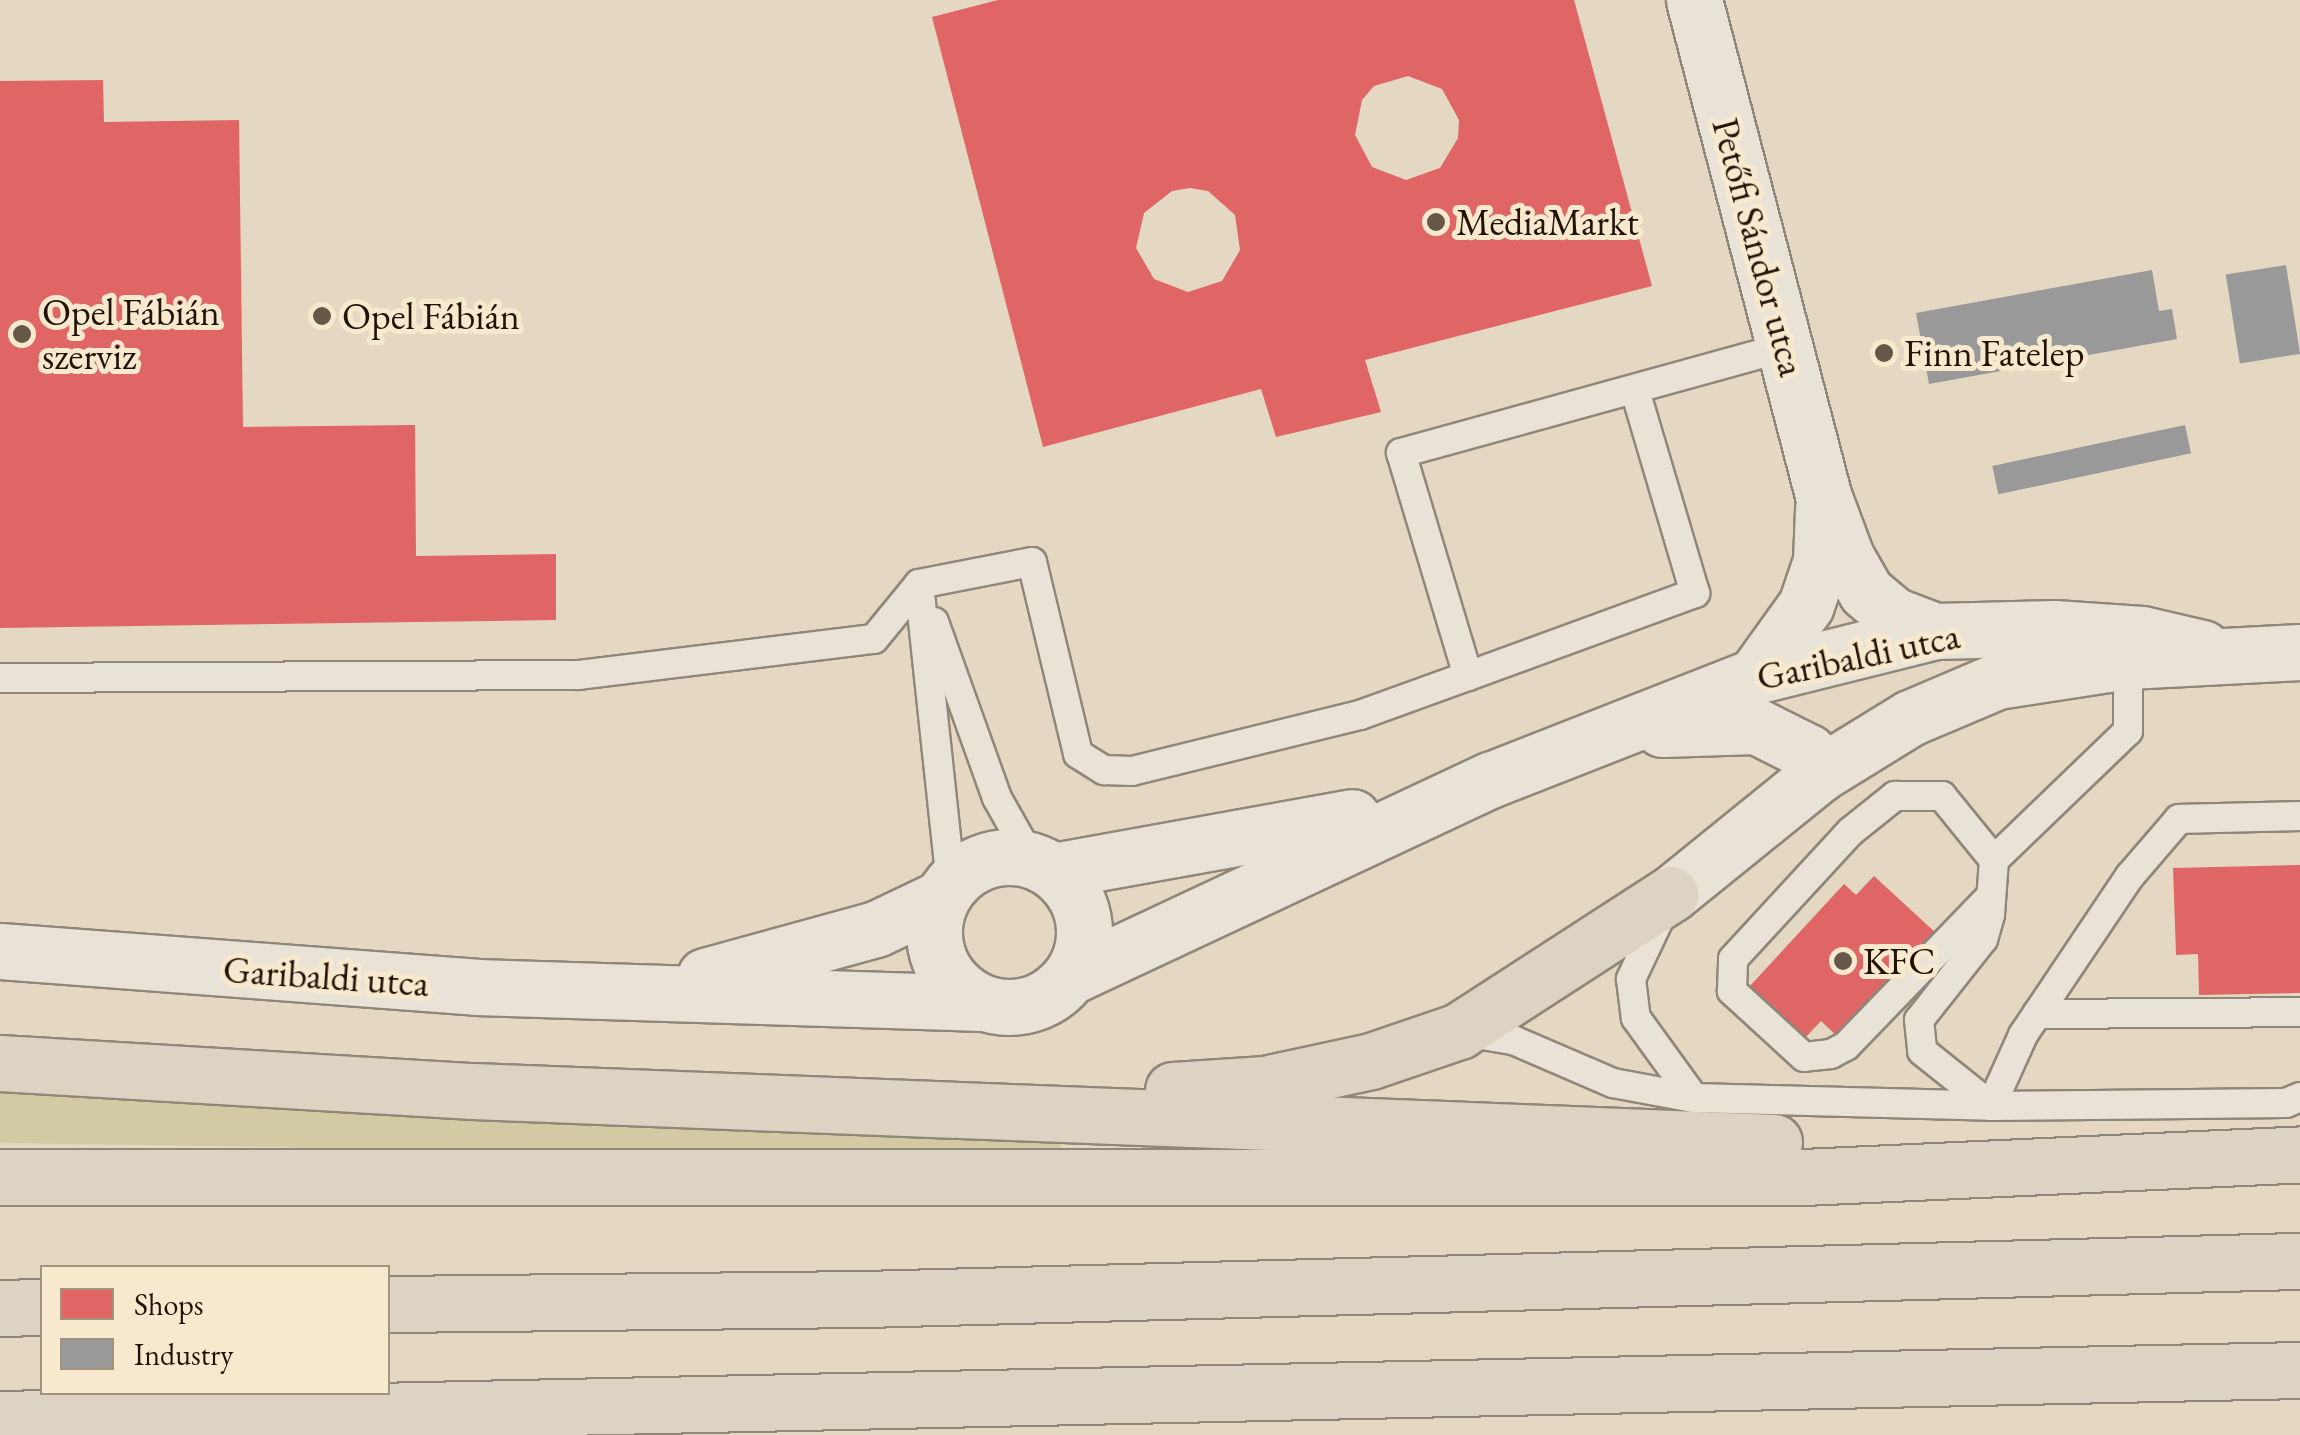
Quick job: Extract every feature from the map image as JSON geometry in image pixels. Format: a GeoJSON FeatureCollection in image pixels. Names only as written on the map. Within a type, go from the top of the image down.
{"type":"FeatureCollection","features":[{"type":"Feature","properties":{"kind":"highway"},"geometry":{"type":"LineString","coordinates":[[951,1107],[1265,1084],[1371,1061],[1459,1031],[1670,894]]}},
{"type":"Feature","properties":{"kind":"highway"},"geometry":{"type":"LineString","coordinates":[[0,1063],[474,1091],[2177,1158]]}},
{"type":"Feature","properties":{"kind":"highway"},"geometry":{"type":"LineString","coordinates":[[0,1176],[1784,1178],[2300,1154]]}},
{"type":"Feature","properties":{"kind":"highway"},"geometry":{"type":"LineString","coordinates":[[390,1304],[864,1299],[2300,1262]]}},
{"type":"Feature","properties":{"kind":"highway"},"geometry":{"type":"LineString","coordinates":[[0,1308],[40,1307]]}},
{"type":"Feature","properties":{"kind":"highway"},"geometry":{"type":"LineString","coordinates":[[0,1419],[2300,1370]]}},
{"type":"Feature","properties":{"kind":"street","name":"Petőfi Sándor utca"},"geometry":{"type":"LineString","coordinates":[[1694,0],[1823,495],[1866,592],[1893,616],[1935,631]]}},
{"type":"Feature","properties":{"kind":"street","name":"Petőfi Sándor utca"},"geometry":{"type":"LineString","coordinates":[[1755,676],[1806,605],[1821,561],[1823,495]]}},
{"type":"Feature","properties":{"kind":"street","name":"Garibaldi utca"},"geometry":{"type":"LineString","coordinates":[[1071,976],[1490,780],[1755,676],[1935,631],[2054,628],[2142,634],[2229,654]]}},
{"type":"Feature","properties":{"kind":"street","name":"Garibaldi utca"},"geometry":{"type":"LineString","coordinates":[[1670,894],[1819,774],[1910,718],[1998,682],[2128,661],[2300,652]]}},
{"type":"Feature","properties":{"kind":"street","name":"Garibaldi utca"},"geometry":{"type":"LineString","coordinates":[[1614,733],[1756,726],[1808,752],[1819,774]]}},
{"type":"Feature","properties":{"kind":"street","name":"Garibaldi utca"},"geometry":{"type":"LineString","coordinates":[[1042,865],[1307,829],[1490,780]]}},
{"type":"Feature","properties":{"kind":"street"},"geometry":{"type":"LineString","coordinates":[[980,862],[1042,865],[1078,900],[1084,919],[1085,939],[1071,976],[1040,1001],[1001,1008],[982,1003],[955,986],[939,960],[934,928],[946,891],[980,862]]}},
{"type":"Feature","properties":{"kind":"street","name":"Garibaldi utca"},"geometry":{"type":"LineString","coordinates":[[653,990],[876,930],[946,891]]}},
{"type":"Feature","properties":{"kind":"street","name":"Garibaldi utca"},"geometry":{"type":"LineString","coordinates":[[0,951],[476,986],[982,1003]]}},
{"type":"Feature","properties":{"kind":"lane"},"geometry":{"type":"LineString","coordinates":[[1468,676],[1400,453],[1784,347]]}},
{"type":"Feature","properties":{"kind":"lane"},"geometry":{"type":"LineString","coordinates":[[0,678],[579,675],[874,639],[919,584],[1032,562],[1078,754],[1104,770],[1132,771],[1360,715],[1696,594],[1634,390]]}},
{"type":"Feature","properties":{"kind":"lane"},"geometry":{"type":"LineString","coordinates":[[919,584],[997,798],[1042,865]]}},
{"type":"Feature","properties":{"kind":"lane"},"geometry":{"type":"LineString","coordinates":[[919,584],[946,891]]}},
{"type":"Feature","properties":{"kind":"lane"},"geometry":{"type":"LineString","coordinates":[[1992,1106],[1922,1051],[1920,1020],[1982,939],[1994,860],[2128,731],[2128,661]]}},
{"type":"Feature","properties":{"kind":"lane"},"geometry":{"type":"LineString","coordinates":[[1988,899],[1895,998],[1831,1054],[1804,1057],[1732,992],[1733,959],[1850,832],[1895,796],[1942,796],[1994,860]]}},
{"type":"Feature","properties":{"kind":"lane"},"geometry":{"type":"LineString","coordinates":[[1992,1106],[2037,1014],[2130,876],[2180,818],[2300,816]]}},
{"type":"Feature","properties":{"kind":"lane"},"geometry":{"type":"LineString","coordinates":[[1670,894],[1631,979],[1636,1018],[1694,1098]]}},
{"type":"Feature","properties":{"kind":"lane"},"geometry":{"type":"LineString","coordinates":[[2037,1014],[2300,1012]]}},
{"type":"Feature","properties":{"kind":"lane"},"geometry":{"type":"LineString","coordinates":[[1459,1031],[1513,1040],[1613,1083],[1694,1098],[1992,1106],[2286,1103],[2300,1097]]}},
{"type":"Feature","properties":{"kind":"shaded area"},"geometry":{"type":"Polygon","coordinates":[[[0,1090],[605,1126],[1061,1141],[1061,1159],[0,1143],[0,1090]]]}},
{"type":"Feature","properties":{"kind":"building: Shops","name":"MediaMarkt"},"geometry":{"type":"Polygon","coordinates":[[[998,0],[1574,0],[1652,286],[1365,360],[1381,412],[1276,437],[1261,389],[1043,447],[932,17],[998,0]],[[1408,76],[1374,86],[1362,100],[1355,135],[1372,167],[1406,180],[1440,168],[1458,138],[1459,120],[1442,89],[1408,76]],[[1172,191],[1144,213],[1136,248],[1154,279],[1188,292],[1222,281],[1240,250],[1235,215],[1208,191],[1172,191]]]}},
{"type":"Feature","properties":{"kind":"building: Shops"},"geometry":{"type":"Polygon","coordinates":[[[103,80],[104,122],[239,120],[243,427],[415,425],[416,556],[556,554],[556,620],[0,628],[0,81],[103,80]]]}},
{"type":"Feature","properties":{"kind":"building: Shops"},"geometry":{"type":"Polygon","coordinates":[[[2300,865],[2300,993],[2199,995],[2198,954],[2176,955],[2173,868],[2300,865]]]}},
{"type":"Feature","properties":{"kind":"building: Shops","name":"KFC"},"geometry":{"type":"Polygon","coordinates":[[[1874,876],[1937,934],[1840,1039],[1821,1021],[1804,1039],[1749,987],[1844,884],[1856,895],[1874,876]]]}},
{"type":"Feature","properties":{"kind":"building: Industry"},"geometry":{"type":"Polygon","coordinates":[[[2286,265],[2300,354],[2240,363],[2226,275],[2286,265]]]}},
{"type":"Feature","properties":{"kind":"building: Industry"},"geometry":{"type":"Polygon","coordinates":[[[2152,270],[2159,311],[2172,309],[2177,339],[1929,384],[1916,313],[2152,270]]]}},
{"type":"Feature","properties":{"kind":"building: Industry"},"geometry":{"type":"Polygon","coordinates":[[[2185,425],[2191,453],[1998,494],[1992,466],[2185,425]]]}},
{"type":"Feature","properties":{"kind":"place","name":"MediaMarkt"},"geometry":{"type":"Point","coordinates":[1436,222]}},
{"type":"Feature","properties":{"kind":"place","name":"Opel Fábián"},"geometry":{"type":"Point","coordinates":[322,316]}},
{"type":"Feature","properties":{"kind":"place","name":"Opel Fábián szerviz"},"geometry":{"type":"Point","coordinates":[22,334]}},
{"type":"Feature","properties":{"kind":"place","name":"Finn Fatelep"},"geometry":{"type":"Point","coordinates":[1884,353]}},
{"type":"Feature","properties":{"kind":"place","name":"KFC"},"geometry":{"type":"Point","coordinates":[1843,961]}}]}
